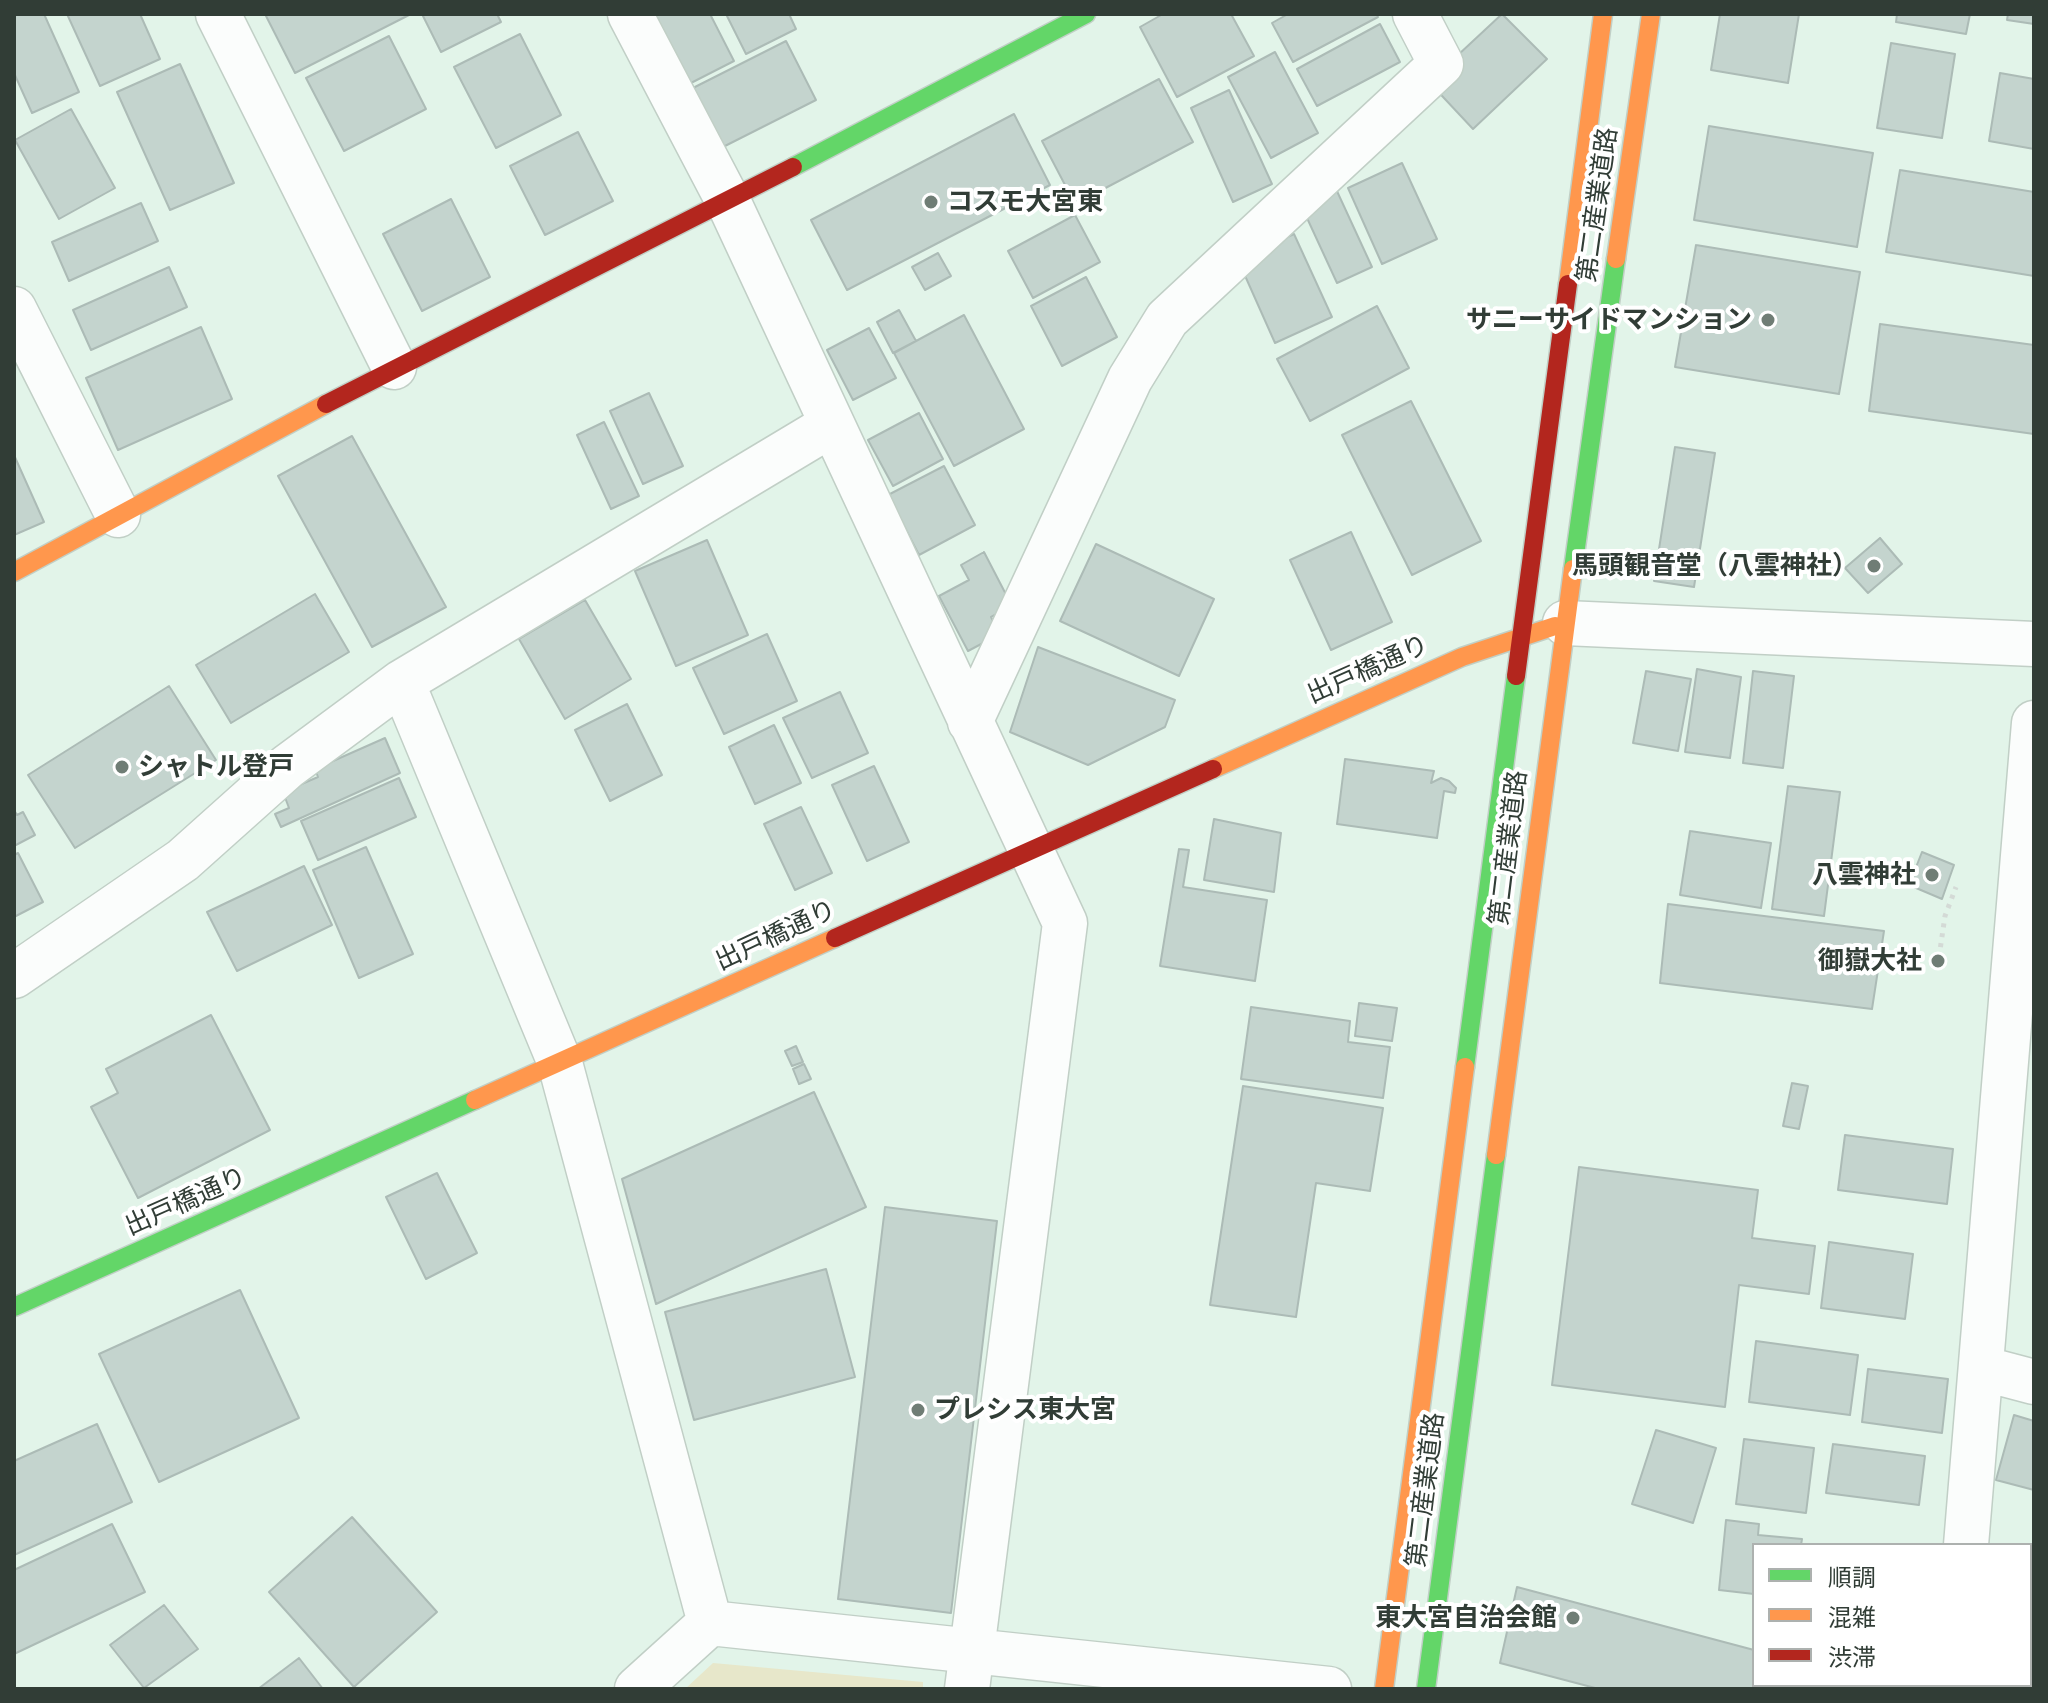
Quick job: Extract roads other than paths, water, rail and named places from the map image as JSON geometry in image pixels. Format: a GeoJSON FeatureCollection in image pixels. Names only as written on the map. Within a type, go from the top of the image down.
{"type":"FeatureCollection","features":[{"type":"Feature","properties":{"kind":"main road"},"geometry":{"type":"LineString","coordinates":[[1033,14],[1044,35]]}},
{"type":"Feature","properties":{"kind":"main road"},"geometry":{"type":"LineString","coordinates":[[14,572],[394,367],[728,201],[1086,14]]}},
{"type":"Feature","properties":{"kind":"main road","name":"第二産業道路"},"geometry":{"type":"LineString","coordinates":[[1384,1689],[1603,14]]}},
{"type":"Feature","properties":{"kind":"main road","name":"第二産業道路"},"geometry":{"type":"LineString","coordinates":[[1426,1689],[1565,623],[1651,14]]}},
{"type":"Feature","properties":{"kind":"main road","name":"出戸橋通り"},"geometry":{"type":"LineString","coordinates":[[14,1307],[1462,657],[1565,623]]}},
{"type":"Feature","properties":{"kind":"street"},"geometry":{"type":"LineString","coordinates":[[218,14],[394,367]]}},
{"type":"Feature","properties":{"kind":"street"},"geometry":{"type":"LineString","coordinates":[[630,14],[728,201],[1065,923],[970,1670]]}},
{"type":"Feature","properties":{"kind":"street"},"geometry":{"type":"LineString","coordinates":[[970,722],[1130,379],[1167,319],[1441,64],[1415,14]]}},
{"type":"Feature","properties":{"kind":"street"},"geometry":{"type":"LineString","coordinates":[[14,309],[118,515]]}},
{"type":"Feature","properties":{"kind":"street"},"geometry":{"type":"LineString","coordinates":[[14,976],[183,860],[287,767],[402,682],[831,425]]}},
{"type":"Feature","properties":{"kind":"street"},"geometry":{"type":"LineString","coordinates":[[1565,623],[2034,644]]}},
{"type":"Feature","properties":{"kind":"street"},"geometry":{"type":"LineString","coordinates":[[402,682],[560,1063],[710,1623]]}},
{"type":"Feature","properties":{"kind":"street"},"geometry":{"type":"LineString","coordinates":[[1966,1543],[2024,955],[2034,723]]}},
{"type":"Feature","properties":{"kind":"street"},"geometry":{"type":"LineString","coordinates":[[1981,1368],[2034,1382]]}},
{"type":"Feature","properties":{"kind":"street"},"geometry":{"type":"LineString","coordinates":[[710,1623],[970,1670],[1329,1689]]}},
{"type":"Feature","properties":{"kind":"street"},"geometry":{"type":"LineString","coordinates":[[637,1689],[710,1623]]}},
{"type":"Feature","properties":{"kind":"place","name":"コスモ大宮東"},"geometry":{"type":"Point","coordinates":[931,202]}},
{"type":"Feature","properties":{"kind":"place","name":"サニーサイドマンション"},"geometry":{"type":"Point","coordinates":[1768,320]}},
{"type":"Feature","properties":{"kind":"place","name":"馬頭観音堂（八雲神社）"},"geometry":{"type":"Point","coordinates":[1874,566]}},
{"type":"Feature","properties":{"kind":"place","name":"シャトル登戸"},"geometry":{"type":"Point","coordinates":[122,767]}},
{"type":"Feature","properties":{"kind":"place","name":"八雲神社"},"geometry":{"type":"Point","coordinates":[1932,875]}},
{"type":"Feature","properties":{"kind":"place","name":"御嶽大社"},"geometry":{"type":"Point","coordinates":[1938,961]}},
{"type":"Feature","properties":{"kind":"place","name":"プレシス東大宮"},"geometry":{"type":"Point","coordinates":[918,1410]}},
{"type":"Feature","properties":{"kind":"place","name":"東大宮自治会館"},"geometry":{"type":"Point","coordinates":[1573,1618]}}]}
